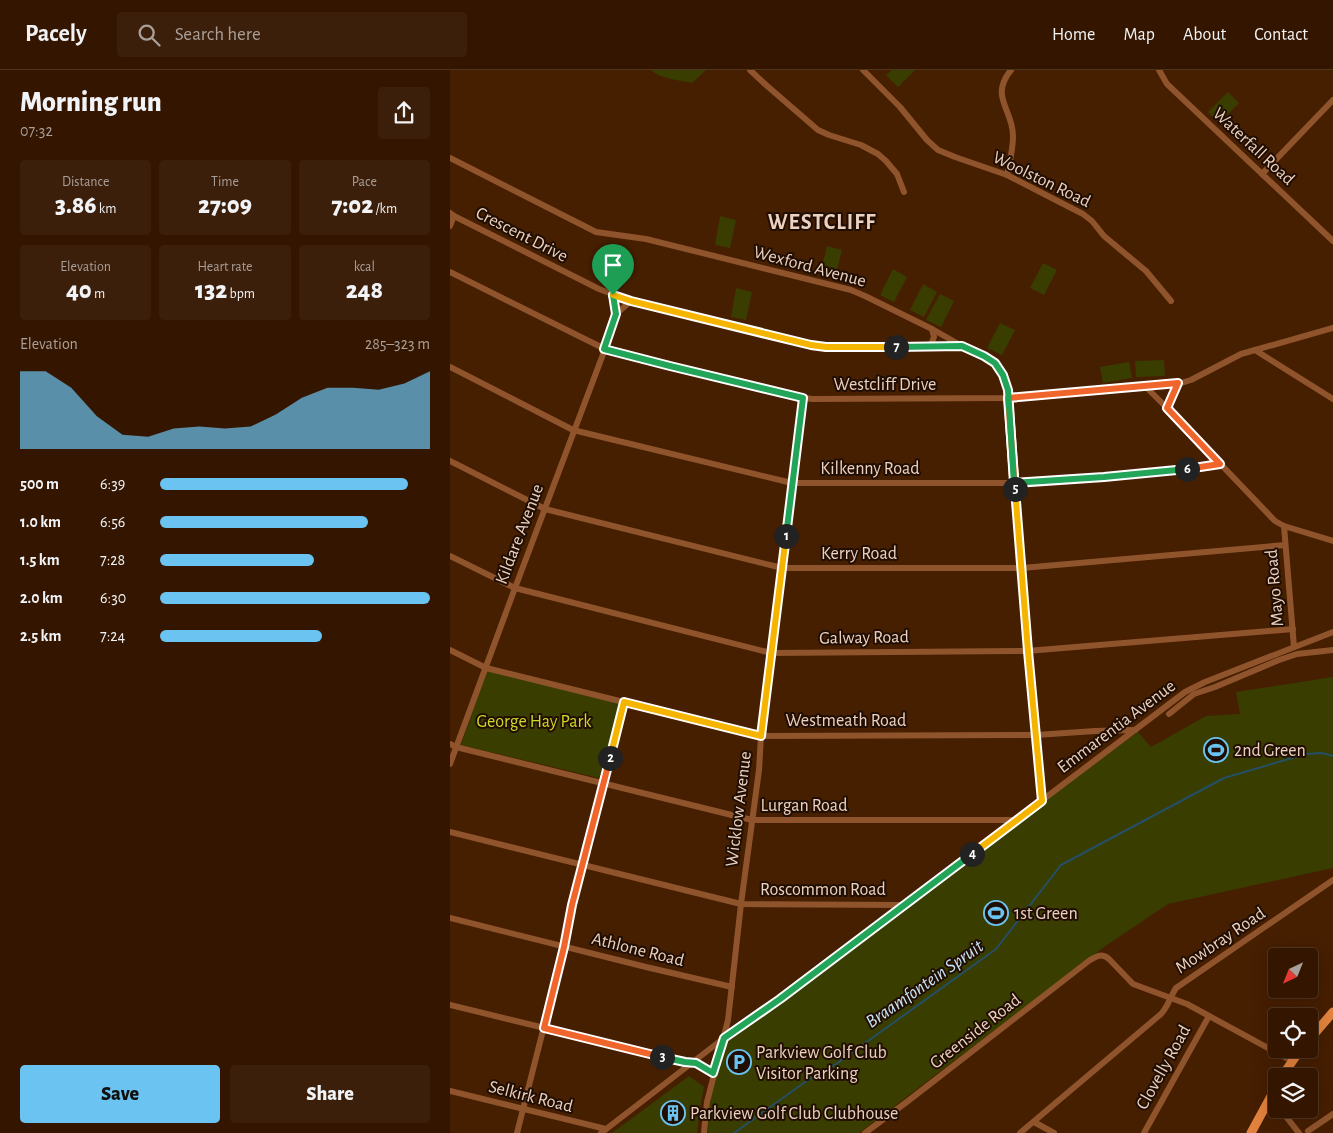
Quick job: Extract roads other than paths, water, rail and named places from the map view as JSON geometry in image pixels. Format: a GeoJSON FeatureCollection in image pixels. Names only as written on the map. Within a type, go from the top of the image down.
{"type":"FeatureCollection","features":[{"type":"Feature","properties":{"kind":"main road"},"geometry":{"type":"LineString","coordinates":[[1318,1030],[1333,1012]]}},
{"type":"Feature","properties":{"kind":"main road"},"geometry":{"type":"LineString","coordinates":[[1287,1068],[1294,1058]]}},
{"type":"Feature","properties":{"kind":"main road"},"geometry":{"type":"LineString","coordinates":[[1251,1133],[1268,1109]]}},
{"type":"Feature","properties":{"kind":"street"},"geometry":{"type":"LineString","coordinates":[[750,70],[818,130],[861,145],[886,160],[897,174],[904,192]]}},
{"type":"Feature","properties":{"kind":"street","name":"Woolston Road"},"geometry":{"type":"LineString","coordinates":[[863,70],[900,107],[935,147],[955,157],[1008,175],[1083,214],[1094,223],[1104,236],[1146,271],[1171,301]]}},
{"type":"Feature","properties":{"kind":"street"},"geometry":{"type":"LineString","coordinates":[[1008,175],[1013,136],[1012,127],[1001,94],[1004,80],[1011,70]]}},
{"type":"Feature","properties":{"kind":"street","name":"Waterfall Road"},"geometry":{"type":"LineString","coordinates":[[1159,70],[1167,84],[1333,241]]}},
{"type":"Feature","properties":{"kind":"street"},"geometry":{"type":"LineString","coordinates":[[1262,174],[1333,100]]}},
{"type":"Feature","properties":{"kind":"street","name":"Wexford Avenue"},"geometry":{"type":"LineString","coordinates":[[450,158],[596,232],[646,239],[851,290],[869,297],[932,329],[990,360],[999,367],[1006,381],[1008,398],[1042,801]]}},
{"type":"Feature","properties":{"kind":"street"},"geometry":{"type":"LineString","coordinates":[[450,226],[452,214]]}},
{"type":"Feature","properties":{"kind":"street","name":"Crescent Drive"},"geometry":{"type":"LineString","coordinates":[[452,214],[558,269],[613,295],[631,301],[819,346],[962,346]]}},
{"type":"Feature","properties":{"kind":"street","name":"Westcliff Drive"},"geometry":{"type":"LineString","coordinates":[[450,272],[604,349],[803,398],[1008,398],[1178,383],[1191,380],[1232,358],[1333,328]]}},
{"type":"Feature","properties":{"kind":"street","name":"Kildare Avenue"},"geometry":{"type":"LineString","coordinates":[[450,764],[453,745],[486,668],[604,349],[616,314],[613,295]]}},
{"type":"Feature","properties":{"kind":"street"},"geometry":{"type":"LineString","coordinates":[[616,314],[631,301]]}},
{"type":"Feature","properties":{"kind":"street"},"geometry":{"type":"LineString","coordinates":[[930,347],[934,337],[932,329]]}},
{"type":"Feature","properties":{"kind":"street"},"geometry":{"type":"LineString","coordinates":[[1255,350],[1333,399]]}},
{"type":"Feature","properties":{"kind":"street","name":"Kilkenny Road"},"geometry":{"type":"LineString","coordinates":[[450,367],[573,430],[792,483],[1014,483],[1191,469],[1220,464]]}},
{"type":"Feature","properties":{"kind":"street"},"geometry":{"type":"LineString","coordinates":[[1167,408],[1178,383]]}},
{"type":"Feature","properties":{"kind":"street"},"geometry":{"type":"LineString","coordinates":[[1145,386],[1277,523],[1333,541]]}},
{"type":"Feature","properties":{"kind":"street","name":"Wicklow Avenue"},"geometry":{"type":"LineString","coordinates":[[704,1133],[713,1073],[728,1020],[803,398]]}},
{"type":"Feature","properties":{"kind":"street","name":"Kerry Road"},"geometry":{"type":"LineString","coordinates":[[450,461],[545,509],[782,568],[1022,568],[1285,545]]}},
{"type":"Feature","properties":{"kind":"street","name":"Mayo Road"},"geometry":{"type":"LineString","coordinates":[[1284,526],[1294,647]]}},
{"type":"Feature","properties":{"kind":"street","name":"Galway Road"},"geometry":{"type":"LineString","coordinates":[[450,556],[515,588],[771,654],[1028,651],[1292,629]]}},
{"type":"Feature","properties":{"kind":"street","name":"Emmarentia Avenue"},"geometry":{"type":"LineString","coordinates":[[603,1131],[724,1038],[780,999],[1193,687],[1333,632]]}},
{"type":"Feature","properties":{"kind":"street","name":"Westmeath Road"},"geometry":{"type":"LineString","coordinates":[[450,650],[486,668],[761,736],[1036,735],[1135,730]]}},
{"type":"Feature","properties":{"kind":"street"},"geometry":{"type":"LineString","coordinates":[[1168,714],[1194,694],[1279,660],[1297,654],[1333,650]]}},
{"type":"Feature","properties":{"kind":"street"},"geometry":{"type":"LineString","coordinates":[[518,1133],[564,947],[572,905],[584,865],[624,702]]}},
{"type":"Feature","properties":{"kind":"street","name":"Lurgan Road"},"geometry":{"type":"LineString","coordinates":[[453,745],[752,820],[1018,820]]}},
{"type":"Feature","properties":{"kind":"street","name":"Roscommon Road"},"geometry":{"type":"LineString","coordinates":[[450,832],[741,904],[905,905]]}},
{"type":"Feature","properties":{"kind":"street","name":"Mowbray Road"},"geometry":{"type":"LineString","coordinates":[[1020,1133],[1161,1014],[1176,988],[1333,880]]}},
{"type":"Feature","properties":{"kind":"street","name":"Athlone Road"},"geometry":{"type":"LineString","coordinates":[[450,918],[646,967],[732,986]]}},
{"type":"Feature","properties":{"kind":"street","name":"Greenside Road"},"geometry":{"type":"LineString","coordinates":[[865,1133],[1090,960],[1098,956],[1104,956],[1132,984],[1170,997]]}},
{"type":"Feature","properties":{"kind":"street"},"geometry":{"type":"LineString","coordinates":[[1170,997],[1188,1004],[1292,1061]]}},
{"type":"Feature","properties":{"kind":"street"},"geometry":{"type":"LineString","coordinates":[[450,1005],[693,1063],[713,1073]]}},
{"type":"Feature","properties":{"kind":"street","name":"Clovelly Road"},"geometry":{"type":"LineString","coordinates":[[1144,1133],[1209,1016]]}},
{"type":"Feature","properties":{"kind":"street","name":"Selkirk Road"},"geometry":{"type":"LineString","coordinates":[[450,1091],[603,1131]]}},
{"type":"Feature","properties":{"kind":"street"},"geometry":{"type":"LineString","coordinates":[[1308,1131],[1333,1114]]}},
{"type":"Feature","properties":{"kind":"street"},"geometry":{"type":"LineString","coordinates":[[1287,1118],[1299,1133]]}},
{"type":"Feature","properties":{"kind":"street"},"geometry":{"type":"LineString","coordinates":[[1034,1122],[1054,1133]]}},
{"type":"Feature","properties":{"kind":"waterway","name":"Braamfontein Spruit"},"geometry":{"type":"LineString","coordinates":[[734,1133],[805,1082],[836,1064],[996,949],[1061,865],[1224,778],[1306,754],[1322,753],[1333,756]]}},
{"type":"Feature","properties":{"kind":"place","name":"2nd Green"},"geometry":{"type":"Point","coordinates":[1216,750]}},
{"type":"Feature","properties":{"kind":"place","name":"1st Green"},"geometry":{"type":"Point","coordinates":[996,913]}},
{"type":"Feature","properties":{"kind":"place","name":"Parkview Golf Club Visitor Parking"},"geometry":{"type":"Point","coordinates":[739,1062]}},
{"type":"Feature","properties":{"kind":"place","name":"Parkview Golf Club Clubhouse"},"geometry":{"type":"Point","coordinates":[673,1113]}},
{"type":"Feature","properties":{"kind":"district","name":"WESTCLIFF"},"geometry":{"type":"Point","coordinates":[822,221]}},
{"type":"Feature","properties":{"kind":"park label","name":"George Hay Park"},"geometry":{"type":"Point","coordinates":[534,721]}}]}
